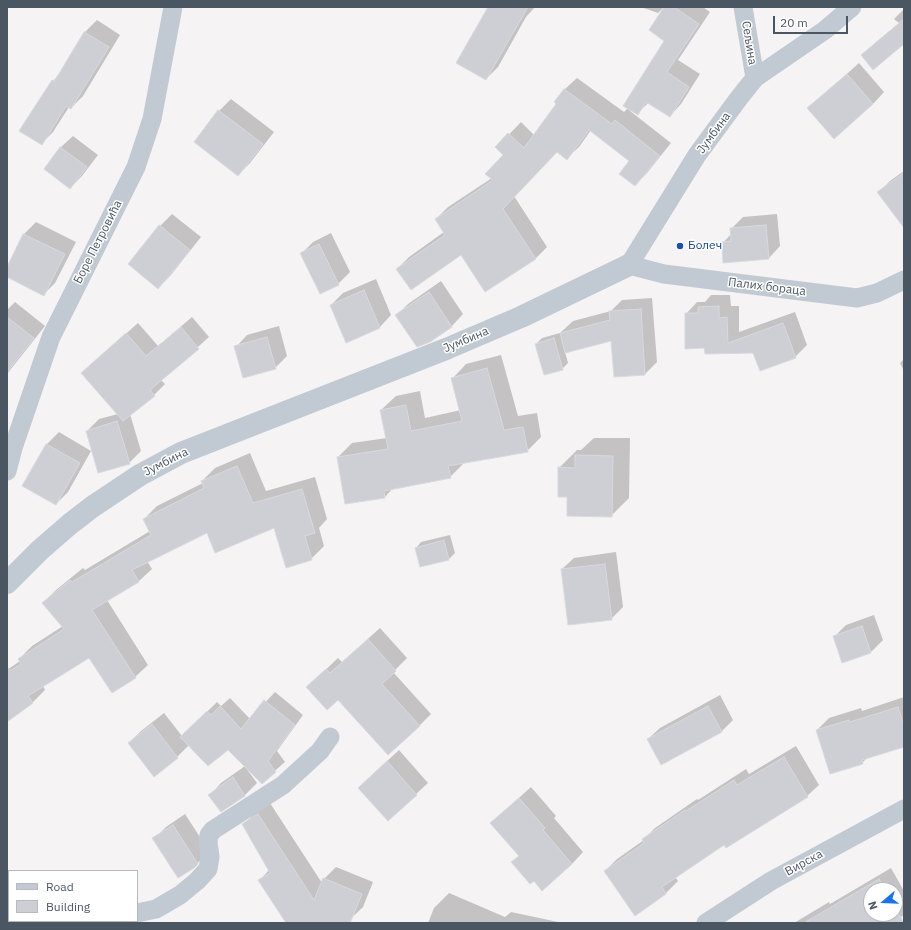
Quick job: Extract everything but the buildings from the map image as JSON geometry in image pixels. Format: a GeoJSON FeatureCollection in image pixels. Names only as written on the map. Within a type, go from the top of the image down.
{"type":"FeatureCollection","features":[{"type":"Feature","properties":{"kind":"street","name":"Боре Петровића"},"geometry":{"type":"LineString","coordinates":[[7,471],[13,448],[51,337],[136,167],[152,119],[173,7]]}},
{"type":"Feature","properties":{"kind":"street","name":"Сељина"},"geometry":{"type":"LineString","coordinates":[[743,7],[755,78]]}},
{"type":"Feature","properties":{"kind":"street","name":"Јумбина"},"geometry":{"type":"LineString","coordinates":[[7,583],[40,550],[81,515],[128,483],[181,453],[446,349],[520,317],[629,265],[697,155],[755,78],[825,30],[852,7]]}},
{"type":"Feature","properties":{"kind":"street","name":"Палих бораца"},"geometry":{"type":"LineString","coordinates":[[629,265],[664,274],[857,298],[877,293],[904,280]]}},
{"type":"Feature","properties":{"kind":"street"},"geometry":{"type":"LineString","coordinates":[[138,913],[156,909],[180,895],[197,881],[208,869],[210,857],[208,842],[209,835],[213,830],[283,785],[320,750],[330,737]]}},
{"type":"Feature","properties":{"kind":"street","name":"Вирска"},"geometry":{"type":"LineString","coordinates":[[706,923],[772,881],[904,809]]}},
{"type":"Feature","properties":{"kind":"place","name":"Болеч"},"geometry":{"type":"Point","coordinates":[680,246]}}]}
